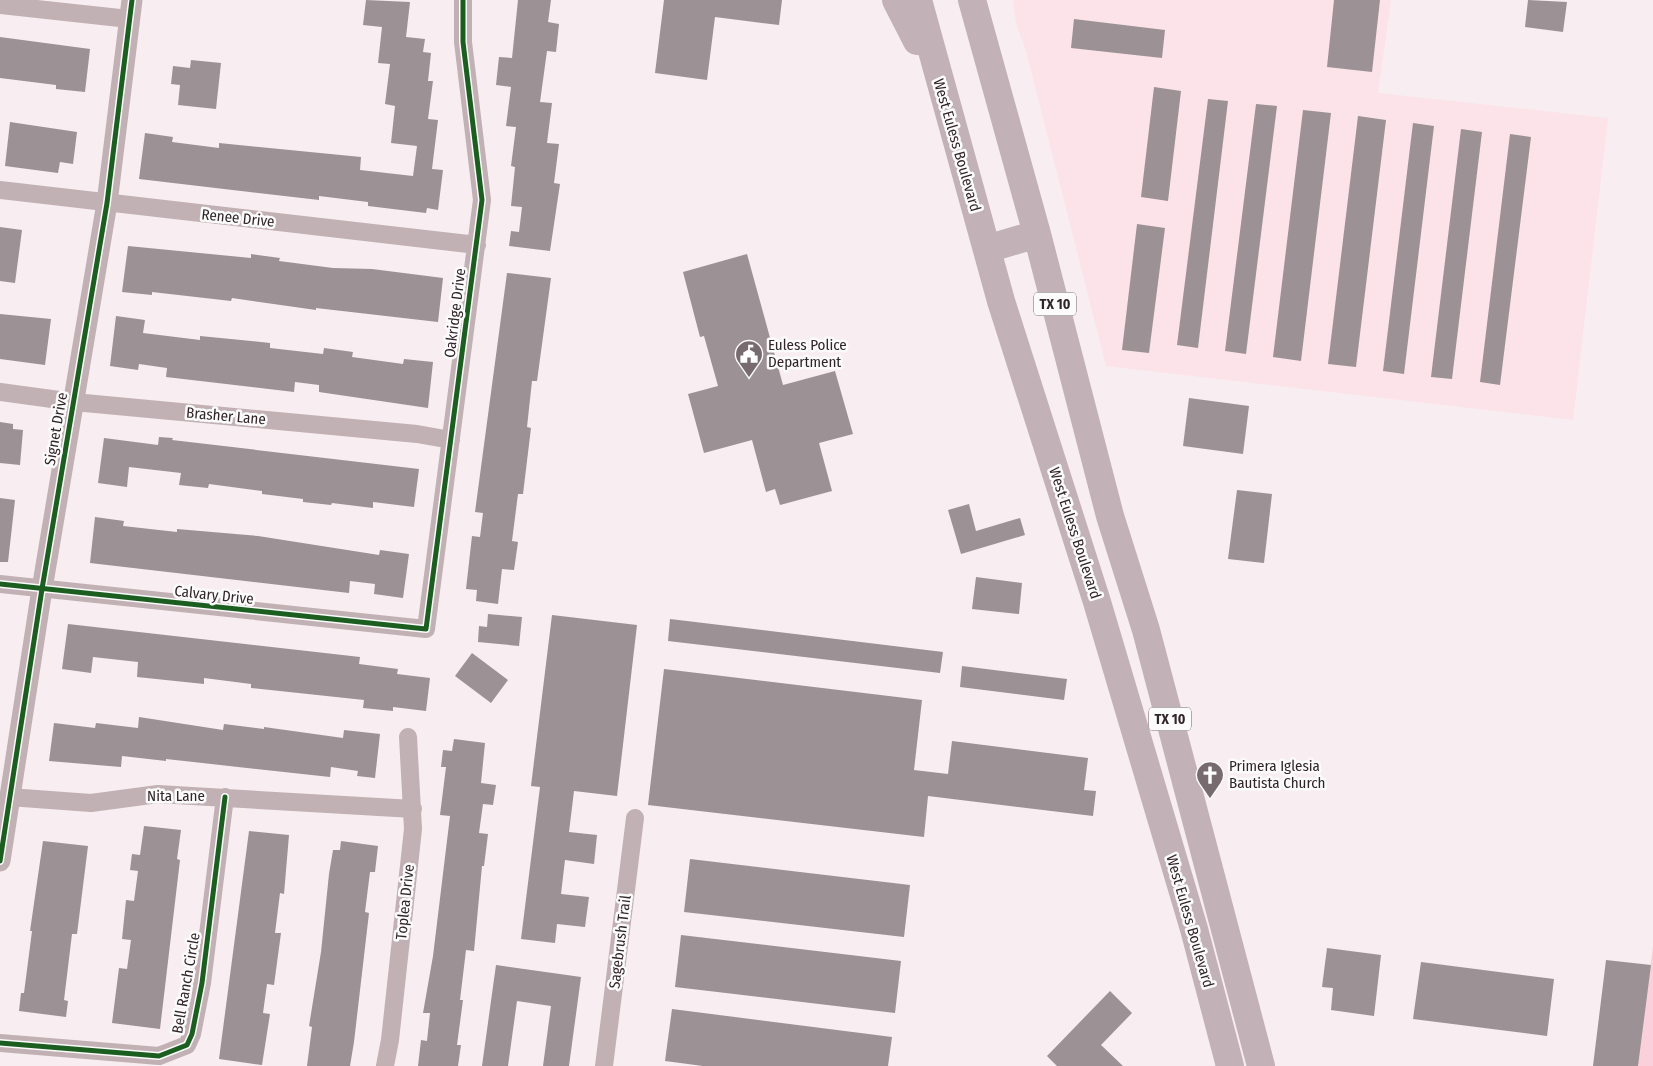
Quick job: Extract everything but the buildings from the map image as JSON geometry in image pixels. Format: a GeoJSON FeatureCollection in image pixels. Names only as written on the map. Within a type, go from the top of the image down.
{"type":"FeatureCollection","features":[{"type":"Feature","properties":{"kind":"main road"},"geometry":{"type":"LineString","coordinates":[[896,0],[942,94]]}},
{"type":"Feature","properties":{"kind":"main road","name":"West Euless Boulevard"},"geometry":{"type":"LineString","coordinates":[[918,0],[942,94],[1002,301],[1100,610],[1194,929],[1230,1066]]}},
{"type":"Feature","properties":{"kind":"main road","name":"West Euless Boulevard"},"geometry":{"type":"LineString","coordinates":[[972,0],[1037,234],[1101,478],[1148,640],[1261,1066]]}},
{"type":"Feature","properties":{"kind":"main road"},"geometry":{"type":"LineString","coordinates":[[982,34],[985,0]]}},
{"type":"Feature","properties":{"kind":"main road"},"geometry":{"type":"LineString","coordinates":[[987,249],[1037,234]]}},
{"type":"Feature","properties":{"kind":"main road"},"geometry":{"type":"LineString","coordinates":[[1051,454],[1078,481],[1101,478]]}},
{"type":"Feature","properties":{"kind":"street","name":"Oakridge Drive"},"geometry":{"type":"LineString","coordinates":[[426,629],[482,200],[463,42],[463,0]]}},
{"type":"Feature","properties":{"kind":"street"},"geometry":{"type":"LineString","coordinates":[[0,5],[131,10]]}},
{"type":"Feature","properties":{"kind":"street","name":"Signet Drive"},"geometry":{"type":"LineString","coordinates":[[0,861],[5,796],[107,203],[131,10]]}},
{"type":"Feature","properties":{"kind":"street","name":"Renee Drive"},"geometry":{"type":"LineString","coordinates":[[0,190],[477,245]]}},
{"type":"Feature","properties":{"kind":"street","name":"Brasher Lane"},"geometry":{"type":"LineString","coordinates":[[0,392],[74,402],[407,433],[451,440]]}},
{"type":"Feature","properties":{"kind":"street","name":"Calvary Drive"},"geometry":{"type":"LineString","coordinates":[[0,584],[426,629]]}},
{"type":"Feature","properties":{"kind":"street","name":"Toplea Drive"},"geometry":{"type":"LineString","coordinates":[[385,1066],[390,1040],[413,809],[408,736]]}},
{"type":"Feature","properties":{"kind":"street","name":"Nita Lane"},"geometry":{"type":"LineString","coordinates":[[5,796],[91,803],[158,794],[413,809]]}},
{"type":"Feature","properties":{"kind":"street","name":"Bell Ranch Circle"},"geometry":{"type":"LineString","coordinates":[[0,1043],[158,1056],[187,1046],[192,1034],[202,983],[225,797]]}},
{"type":"Feature","properties":{"kind":"street","name":"Sagebrush Trail"},"geometry":{"type":"LineString","coordinates":[[604,1066],[636,818]]}},
{"type":"Feature","properties":{"kind":"shaded area"},"geometry":{"type":"Polygon","coordinates":[[[1013,0],[1391,0],[1378,93],[1608,118],[1573,420],[1106,366],[1026,51],[1016,23],[1013,0]]]}},
{"type":"Feature","properties":{"kind":"shaded area"},"geometry":{"type":"Polygon","coordinates":[[[1653,946],[1653,1066],[1637,1066],[1653,946]]]}},
{"type":"Feature","properties":{"kind":"cycle path"},"geometry":{"type":"LineString","coordinates":[[0,861],[42,589],[107,203],[132,0]]}},
{"type":"Feature","properties":{"kind":"cycle path"},"geometry":{"type":"LineString","coordinates":[[0,584],[426,629],[482,200],[463,42],[463,0]]}},
{"type":"Feature","properties":{"kind":"cycle path"},"geometry":{"type":"LineString","coordinates":[[0,1043],[159,1056],[187,1045],[192,1034],[202,983],[225,797]]}},
{"type":"Feature","properties":{"kind":"place","name":"Euless Police Department"},"geometry":{"type":"Point","coordinates":[749,378]}},
{"type":"Feature","properties":{"kind":"place","name":"Primera Iglesia Bautista Church"},"geometry":{"type":"Point","coordinates":[1210,799]}}]}
